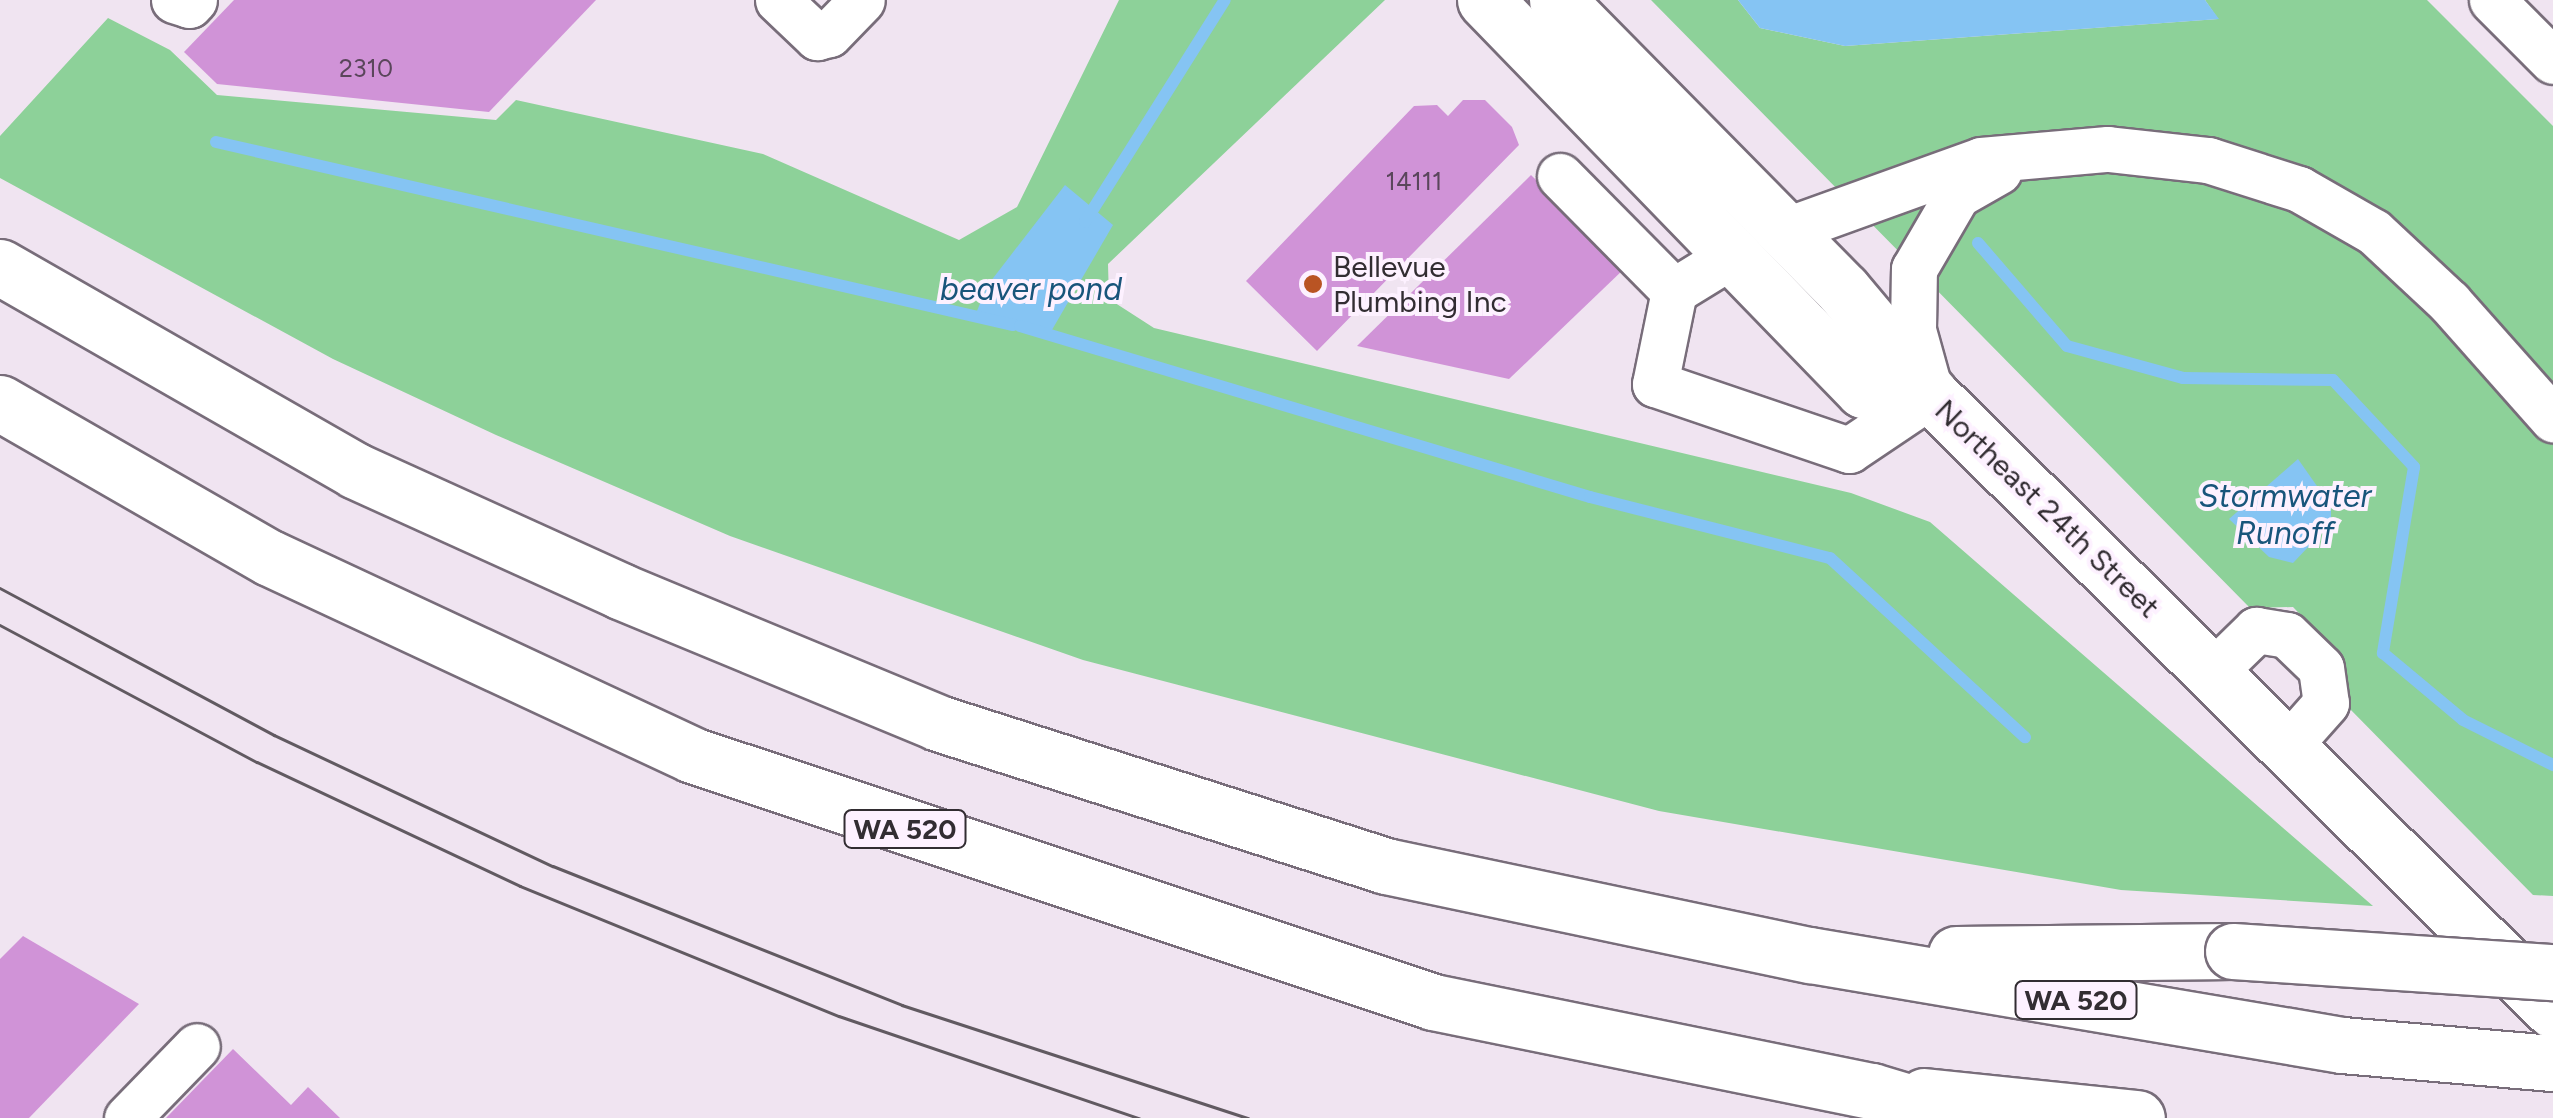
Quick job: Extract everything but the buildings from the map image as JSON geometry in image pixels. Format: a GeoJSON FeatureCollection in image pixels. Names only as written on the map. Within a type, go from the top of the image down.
{"type":"FeatureCollection","features":[{"type":"Feature","properties":{"kind":"main road","name":"Northeast 24th Street"},"geometry":{"type":"LineString","coordinates":[[1486,0],[1729,257],[1863,390],[1930,395],[2214,671],[2553,1010]]}},
{"type":"Feature","properties":{"kind":"main road"},"geometry":{"type":"LineString","coordinates":[[1557,0],[1784,230],[1930,395]]}},
{"type":"Feature","properties":{"kind":"main road"},"geometry":{"type":"LineString","coordinates":[[1576,96],[1607,106],[1736,236],[1784,230]]}},
{"type":"Feature","properties":{"kind":"main road","name":"WA 520"},"geometry":{"type":"LineString","coordinates":[[8,272],[356,471],[620,591],[938,723],[1386,866],[1810,955],[2342,1045],[2553,1063]]}},
{"type":"Feature","properties":{"kind":"main road","name":"WA 520"},"geometry":{"type":"LineString","coordinates":[[0,403],[270,558],[692,755],[1433,1002],[1872,1091],[2138,1118]]}},
{"type":"Feature","properties":{"kind":"main road"},"geometry":{"type":"LineString","coordinates":[[1810,955],[2233,951],[2553,972]]}},
{"type":"Feature","properties":{"kind":"main road"},"geometry":{"type":"LineString","coordinates":[[1872,1091],[1962,1118]]}},
{"type":"Feature","properties":{"kind":"street"},"geometry":{"type":"LineString","coordinates":[[174,0],[189,5],[194,0]]}},
{"type":"Feature","properties":{"kind":"street"},"geometry":{"type":"LineString","coordinates":[[778,0],[817,37],[829,34],[862,0]]}},
{"type":"Feature","properties":{"kind":"street"},"geometry":{"type":"LineString","coordinates":[[2492,0],[2553,60]]}},
{"type":"Feature","properties":{"kind":"street"},"geometry":{"type":"LineString","coordinates":[[1784,230],[1981,160],[2108,149],[2208,160],[2298,189],[2374,232],[2450,302],[2553,419]]}},
{"type":"Feature","properties":{"kind":"street"},"geometry":{"type":"LineString","coordinates":[[1729,257],[1674,291],[1655,384],[1849,450],[1930,395],[1910,292],[1921,248],[1957,195],[2027,156]]}},
{"type":"Feature","properties":{"kind":"street"},"geometry":{"type":"LineString","coordinates":[[1560,176],[1674,291]]}},
{"type":"Feature","properties":{"kind":"street"},"geometry":{"type":"LineString","coordinates":[[2214,671],[2256,630],[2287,635],[2321,668],[2326,703],[2288,746]]}},
{"type":"Feature","properties":{"kind":"street"},"geometry":{"type":"LineString","coordinates":[[127,1118],[197,1046]]}},
{"type":"Feature","properties":{"kind":"green space"},"geometry":{"type":"Polygon","coordinates":[[[1119,0],[1385,0],[1108,264],[1109,299],[1154,328],[1851,493],[1930,522],[2373,906],[2121,890],[1659,811],[1083,660],[730,536],[496,435],[333,359],[0,178],[0,136],[108,18],[170,50],[217,95],[496,120],[516,100],[763,154],[959,240],[1017,207],[1119,0]]]}},
{"type":"Feature","properties":{"kind":"green space"},"geometry":{"type":"Polygon","coordinates":[[[1651,0],[1738,0],[1760,28],[1845,46],[2218,19],[2205,0],[2427,0],[2553,126],[2553,896],[2533,895],[2348,707],[2345,661],[2293,607],[2250,608],[1651,0]]]}},
{"type":"Feature","properties":{"kind":"water"},"geometry":{"type":"Polygon","coordinates":[[[1738,0],[2205,0],[2219,19],[1845,46],[1760,28],[1738,0]]]}},
{"type":"Feature","properties":{"kind":"water","name":"beaver pond"},"geometry":{"type":"Polygon","coordinates":[[[1065,185],[1113,225],[1049,335],[975,316],[987,286],[1065,185]]]}},
{"type":"Feature","properties":{"kind":"water","name":"Stormwater Runoff"},"geometry":{"type":"Polygon","coordinates":[[[2298,459],[2331,506],[2331,523],[2293,563],[2269,557],[2229,519],[2298,459]]]}},
{"type":"Feature","properties":{"kind":"waterway"},"geometry":{"type":"LineString","coordinates":[[1085,222],[1225,0]]}},
{"type":"Feature","properties":{"kind":"waterway"},"geometry":{"type":"LineString","coordinates":[[216,142],[1013,325]]}},
{"type":"Feature","properties":{"kind":"waterway"},"geometry":{"type":"LineString","coordinates":[[1978,243],[2067,346],[2183,378],[2333,380],[2414,467],[2383,653],[2463,720],[2553,765]]}},
{"type":"Feature","properties":{"kind":"waterway"},"geometry":{"type":"LineString","coordinates":[[1020,326],[1590,497],[1830,558],[2025,737]]}},
{"type":"Feature","properties":{"kind":"tram line"},"geometry":{"type":"LineString","coordinates":[[0,588],[274,735],[553,866],[902,1005],[1248,1118]]}},
{"type":"Feature","properties":{"kind":"tram line"},"geometry":{"type":"LineString","coordinates":[[0,625],[257,762],[520,886],[839,1016],[1139,1118]]}},
{"type":"Feature","properties":{"kind":"place","name":"Bellevue Plumbing Inc"},"geometry":{"type":"Point","coordinates":[1313,284]}}]}
